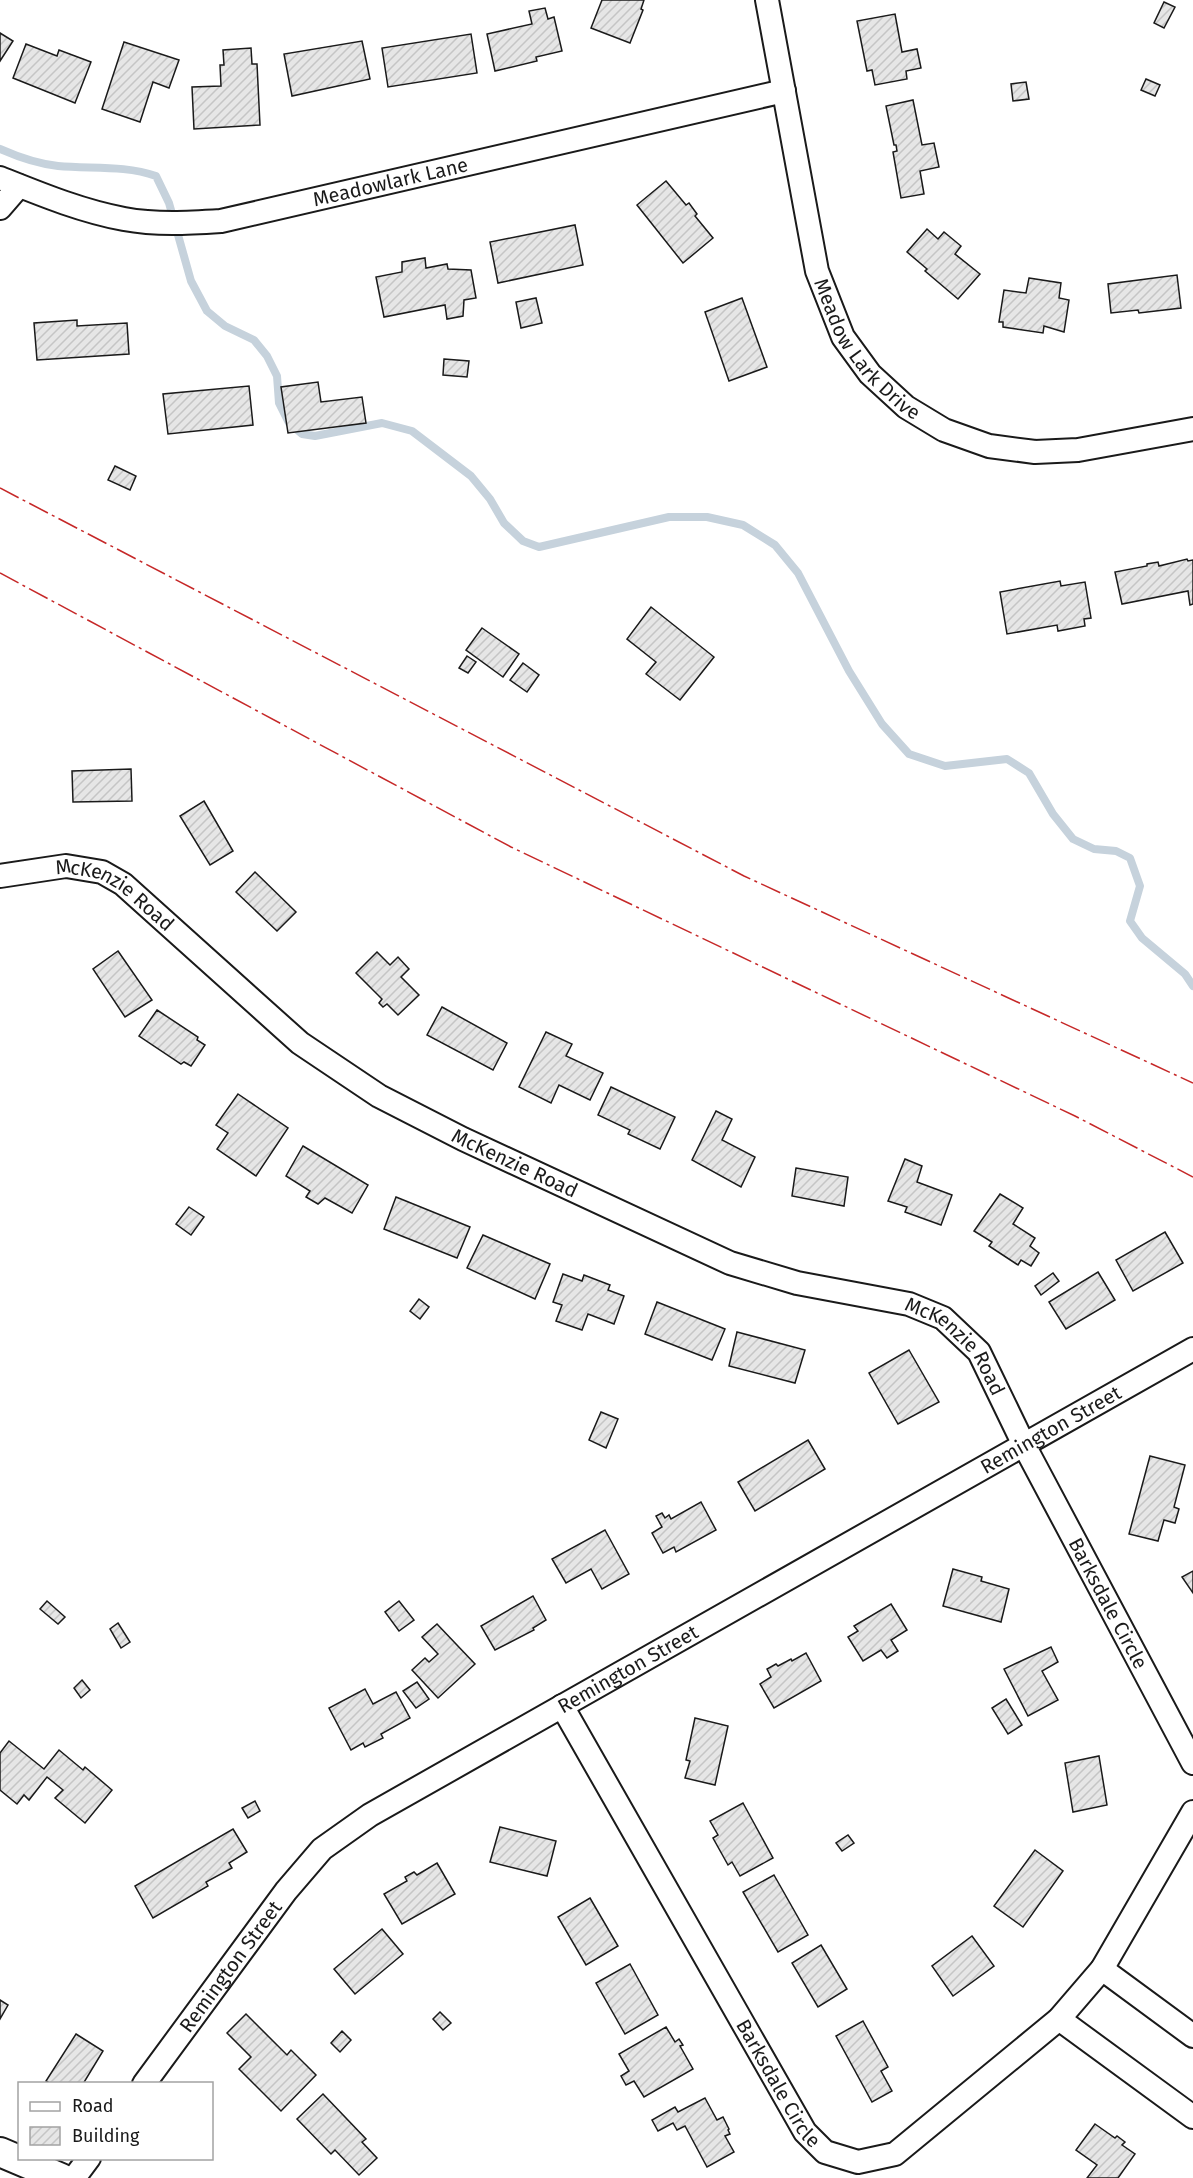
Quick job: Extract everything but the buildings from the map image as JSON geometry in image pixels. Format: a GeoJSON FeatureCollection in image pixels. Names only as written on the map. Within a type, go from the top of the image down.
{"type":"FeatureCollection","features":[{"type":"Feature","properties":{"kind":"street","name":"Meadow Lark Drive"},"geometry":{"type":"LineString","coordinates":[[767,0],[817,271],[843,337],[870,374],[906,407],[944,430],[989,446],[1035,452],[1078,450],[1193,429]]}},
{"type":"Feature","properties":{"kind":"street","name":"Meadowlark Lane"},"geometry":{"type":"LineString","coordinates":[[10,182],[81,209],[125,219],[176,223],[221,221],[784,91]]}},
{"type":"Feature","properties":{"kind":"street"},"geometry":{"type":"LineString","coordinates":[[0,208],[10,182]]}},
{"type":"Feature","properties":{"kind":"street","name":"McKenzie Road"},"geometry":{"type":"LineString","coordinates":[[0,876],[66,866],[102,872],[123,884],[300,1043],[380,1096],[463,1139],[730,1263],[797,1283],[909,1304],[943,1318],[979,1352],[1024,1445]]}},
{"type":"Feature","properties":{"kind":"street","name":"Remington Street"},"geometry":{"type":"LineString","coordinates":[[145,2082],[286,1891],[322,1849],[370,1815],[1193,1349]]}},
{"type":"Feature","properties":{"kind":"street","name":"Barksdale Circle"},"geometry":{"type":"LineString","coordinates":[[1024,1445],[1193,1763]]}},
{"type":"Feature","properties":{"kind":"street","name":"Barksdale Circle"},"geometry":{"type":"LineString","coordinates":[[562,1706],[805,2132],[825,2152],[858,2162],[895,2154],[1059,2019],[1102,1969],[1193,1812]]}},
{"type":"Feature","properties":{"kind":"street"},"geometry":{"type":"LineString","coordinates":[[1102,1969],[1193,2036]]}},
{"type":"Feature","properties":{"kind":"street"},"geometry":{"type":"LineString","coordinates":[[1059,2019],[1193,2117]]}},
{"type":"Feature","properties":{"kind":"street"},"geometry":{"type":"LineString","coordinates":[[0,2152],[18,2160]]}},
{"type":"Feature","properties":{"kind":"street"},"geometry":{"type":"LineString","coordinates":[[19,2160],[61,2178]]}},
{"type":"Feature","properties":{"kind":"street"},"geometry":{"type":"LineString","coordinates":[[74,2178],[88,2160]]}},
{"type":"Feature","properties":{"kind":"waterway"},"geometry":{"type":"LineString","coordinates":[[0,149],[28,160],[51,165],[132,170],[156,176],[169,203],[191,281],[207,311],[225,326],[254,340],[267,356],[277,376],[279,403],[289,423],[302,434],[315,436],[382,423],[412,431],[471,476],[490,499],[504,523],[523,541],[539,547],[669,517],[707,517],[743,525],[775,545],[798,573],[849,671],[882,724],[909,754],[945,766],[1007,759],[1029,773],[1053,814],[1073,839],[1094,849],[1116,851],[1130,858],[1140,886],[1130,921],[1142,938],[1185,974],[1193,986]]}},
{"type":"Feature","properties":{"kind":"power"},"geometry":{"type":"LineString","coordinates":[[0,488],[744,876],[1193,1083]]}},
{"type":"Feature","properties":{"kind":"power"},"geometry":{"type":"LineString","coordinates":[[0,573],[511,847],[1075,1116],[1193,1177]]}}]}
